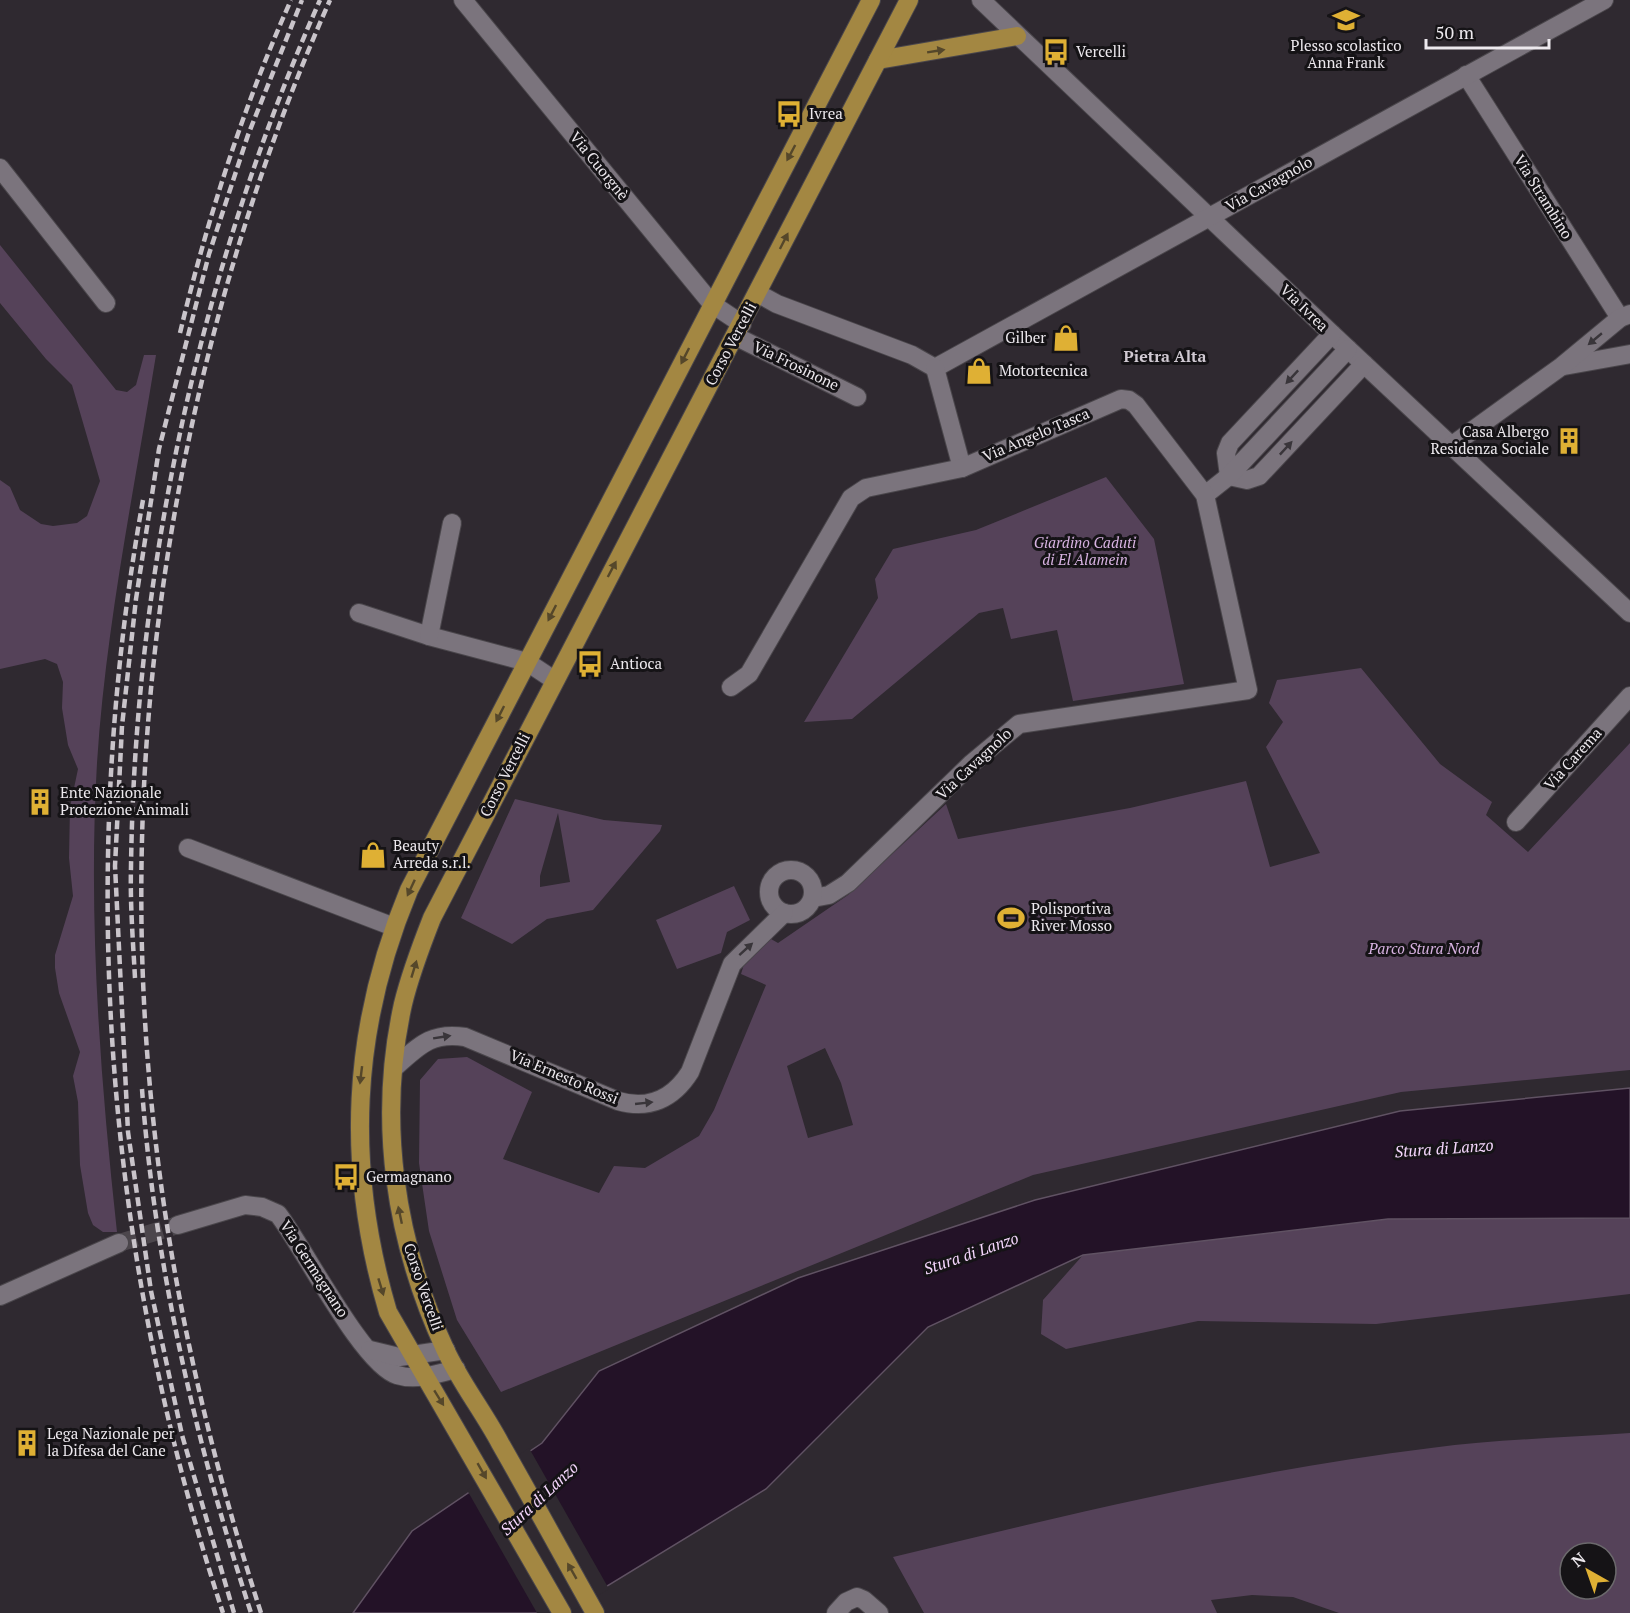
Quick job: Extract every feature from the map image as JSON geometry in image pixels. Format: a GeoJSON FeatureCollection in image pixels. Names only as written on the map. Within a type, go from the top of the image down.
{"type":"FeatureCollection","features":[{"type":"Feature","properties":{"kind":"main road"},"geometry":{"type":"LineString","coordinates":[[848,46],[858,0]]}},
{"type":"Feature","properties":{"kind":"main road"},"geometry":{"type":"LineString","coordinates":[[562,1613],[453,1420],[412,1357],[388,1312],[376,1270],[366,1218],[360,1145],[360,1085],[366,1028],[378,978],[394,927],[409,890],[872,0]]}},
{"type":"Feature","properties":{"kind":"main road","name":"Corso Vercelli"},"geometry":{"type":"LineString","coordinates":[[595,1613],[446,1350],[410,1260],[397,1202],[391,1145],[394,1068],[403,1004],[432,918],[909,0]]}},
{"type":"Feature","properties":{"kind":"main road"},"geometry":{"type":"LineString","coordinates":[[878,60],[1017,36]]}},
{"type":"Feature","properties":{"kind":"street","name":"Via Cuorgnè"},"geometry":{"type":"LineString","coordinates":[[463,0],[712,304],[738,330]]}},
{"type":"Feature","properties":{"kind":"street","name":"Via Ivrea"},"geometry":{"type":"LineString","coordinates":[[981,0],[1630,613]]}},
{"type":"Feature","properties":{"kind":"street","name":"Via Cavagnolo"},"geometry":{"type":"LineString","coordinates":[[935,368],[1604,0]]}},
{"type":"Feature","properties":{"kind":"street","name":"Via Strambino"},"geometry":{"type":"LineString","coordinates":[[1466,75],[1625,316]]}},
{"type":"Feature","properties":{"kind":"street"},"geometry":{"type":"LineString","coordinates":[[0,168],[106,303]]}},
{"type":"Feature","properties":{"kind":"street"},"geometry":{"type":"LineString","coordinates":[[757,293],[777,304],[912,355],[935,368],[962,468]]}},
{"type":"Feature","properties":{"kind":"street"},"geometry":{"type":"LineString","coordinates":[[1451,446],[1562,366],[1625,316]]}},
{"type":"Feature","properties":{"kind":"street","name":"Via Frosinone"},"geometry":{"type":"LineString","coordinates":[[738,330],[857,397]]}},
{"type":"Feature","properties":{"kind":"street"},"geometry":{"type":"LineString","coordinates":[[1229,476],[1226,453],[1230,443],[1332,334]]}},
{"type":"Feature","properties":{"kind":"street"},"geometry":{"type":"LineString","coordinates":[[1205,495],[1229,476],[1348,349]]}},
{"type":"Feature","properties":{"kind":"street"},"geometry":{"type":"LineString","coordinates":[[1562,366],[1630,354]]}},
{"type":"Feature","properties":{"kind":"street"},"geometry":{"type":"LineString","coordinates":[[1229,476],[1247,480],[1259,476],[1364,364]]}},
{"type":"Feature","properties":{"kind":"street","name":"Via Angelo Tasca"},"geometry":{"type":"LineString","coordinates":[[731,687],[748,674],[857,492],[866,488],[962,468],[1121,399],[1130,400],[1136,405],[1205,495],[1248,690]]}},
{"type":"Feature","properties":{"kind":"street"},"geometry":{"type":"LineString","coordinates":[[429,636],[452,523]]}},
{"type":"Feature","properties":{"kind":"street"},"geometry":{"type":"LineString","coordinates":[[359,613],[429,636],[527,662],[554,680]]}},
{"type":"Feature","properties":{"kind":"street","name":"Via Cavagnolo"},"geometry":{"type":"LineString","coordinates":[[812,890],[838,888],[849,883],[971,764],[1019,724],[1248,690]]}},
{"type":"Feature","properties":{"kind":"street","name":"Via Carema"},"geometry":{"type":"LineString","coordinates":[[1516,822],[1630,696]]}},
{"type":"Feature","properties":{"kind":"street"},"geometry":{"type":"LineString","coordinates":[[188,848],[394,927]]}},
{"type":"Feature","properties":{"kind":"street"},"geometry":{"type":"LineString","coordinates":[[794,870],[801,872],[812,890],[804,910],[791,915],[777,910],[770,898],[769,890],[780,873],[794,870]]}},
{"type":"Feature","properties":{"kind":"street","name":"Via Ernesto Rossi"},"geometry":{"type":"LineString","coordinates":[[394,1068],[430,1039],[441,1036],[465,1036],[618,1101],[640,1105],[662,1100],[682,1085],[690,1072],[732,964],[784,913]]}},
{"type":"Feature","properties":{"kind":"street","name":"Via Germagnano"},"geometry":{"type":"LineString","coordinates":[[178,1225],[245,1205],[262,1207],[278,1214],[340,1312],[370,1350],[376,1362],[395,1375],[425,1377],[456,1369]]}},
{"type":"Feature","properties":{"kind":"street"},"geometry":{"type":"LineString","coordinates":[[0,1296],[118,1243]]}},
{"type":"Feature","properties":{"kind":"street"},"geometry":{"type":"LineString","coordinates":[[370,1350],[388,1356],[412,1357],[446,1350]]}},
{"type":"Feature","properties":{"kind":"street"},"geometry":{"type":"LineString","coordinates":[[836,1613],[846,1602],[857,1597],[879,1613]]}},
{"type":"Feature","properties":{"kind":"green space"},"geometry":{"type":"Polygon","coordinates":[[[0,245],[116,390],[127,392],[136,385],[144,355],[156,355],[114,609],[97,763],[94,880],[97,997],[105,1115],[117,1232],[103,1232],[93,1225],[88,1213],[80,1165],[78,1102],[73,1076],[80,1052],[59,993],[55,968],[55,955],[73,896],[69,858],[70,807],[78,769],[68,745],[62,708],[63,682],[57,664],[45,659],[0,669],[0,480],[10,487],[20,510],[41,524],[53,526],[77,523],[87,516],[100,481],[72,385],[46,359],[0,303],[0,245]]]}},
{"type":"Feature","properties":{"kind":"green space","name":"Giardino Caduti di El Alamein"},"geometry":{"type":"Polygon","coordinates":[[[1106,477],[1154,539],[1184,684],[1073,701],[1057,630],[1011,639],[1003,608],[979,613],[852,719],[804,722],[878,598],[875,579],[893,549],[976,530],[1106,477]]]}},
{"type":"Feature","properties":{"kind":"green space","name":"Parco Stura Nord"},"geometry":{"type":"Polygon","coordinates":[[[1361,668],[1440,764],[1492,802],[1486,815],[1528,852],[1630,743],[1630,1070],[1401,1092],[1033,1175],[501,1392],[457,1320],[429,1231],[419,1163],[420,1080],[438,1059],[467,1057],[532,1092],[503,1159],[599,1193],[614,1166],[645,1168],[699,1136],[714,1110],[766,985],[741,974],[745,961],[771,939],[778,943],[848,895],[946,804],[958,839],[1130,808],[1246,781],[1270,867],[1320,853],[1266,747],[1283,722],[1269,703],[1277,680],[1361,668]],[[825,1048],[787,1066],[808,1138],[853,1125],[841,1083],[825,1048]]]}},
{"type":"Feature","properties":{"kind":"green space"},"geometry":{"type":"Polygon","coordinates":[[[515,799],[604,820],[662,825],[660,831],[593,910],[547,919],[512,944],[461,918],[515,799]],[[558,813],[540,876],[540,887],[570,882],[558,813]]]}},
{"type":"Feature","properties":{"kind":"green space"},"geometry":{"type":"Polygon","coordinates":[[[734,886],[750,920],[727,932],[721,953],[677,969],[656,920],[734,886]]]}},
{"type":"Feature","properties":{"kind":"green space"},"geometry":{"type":"Polygon","coordinates":[[[1630,1218],[1630,1294],[1376,1324],[1198,1321],[1066,1349],[1041,1334],[1043,1300],[1083,1255],[1388,1219],[1630,1218]]]}},
{"type":"Feature","properties":{"kind":"green space"},"geometry":{"type":"Polygon","coordinates":[[[1630,1433],[1630,1613],[1339,1613],[1293,1597],[1252,1595],[1211,1600],[1217,1613],[924,1613],[893,1557],[1094,1509],[1296,1468],[1456,1445],[1630,1433]]]}},
{"type":"Feature","properties":{"kind":"water","name":"Stura di Lanzo"},"geometry":{"type":"Polygon","coordinates":[[[1630,1088],[1630,1218],[1388,1219],[1083,1255],[928,1327],[766,1489],[563,1613],[353,1613],[412,1531],[542,1443],[599,1371],[798,1278],[1035,1200],[1400,1111],[1630,1088]]]}},
{"type":"Feature","properties":{"kind":"pier"},"geometry":{"type":"Polygon","coordinates":[[[529,1448],[609,1589],[569,1613],[537,1613],[467,1490],[529,1448]]]}},
{"type":"Feature","properties":{"kind":"tunnel"},"geometry":{"type":"LineString","coordinates":[[119,1243],[178,1225]]}},
{"type":"Feature","properties":{"kind":"railway"},"geometry":{"type":"LineString","coordinates":[[180,333],[214,206],[257,81],[291,0]]}},
{"type":"Feature","properties":{"kind":"railway"},"geometry":{"type":"LineString","coordinates":[[234,1613],[182,1435],[151,1291],[128,1132],[115,866],[122,726],[136,599],[159,449],[209,254],[248,135],[302,0]]}},
{"type":"Feature","properties":{"kind":"railway"},"geometry":{"type":"LineString","coordinates":[[135,978],[131,881],[135,756],[145,644],[161,534],[182,424],[209,315],[240,208],[278,103],[320,0]]}},
{"type":"Feature","properties":{"kind":"railway"},"geometry":{"type":"LineString","coordinates":[[261,1613],[209,1434],[171,1251],[154,1127],[143,984],[142,840],[150,696],[168,552],[195,410],[231,270],[276,133],[330,0]]}},
{"type":"Feature","properties":{"kind":"railway"},"geometry":{"type":"LineString","coordinates":[[143,500],[122,640],[111,780],[108,921],[114,1061],[128,1201],[151,1340],[183,1477],[223,1613]]}},
{"type":"Feature","properties":{"kind":"railway"},"geometry":{"type":"LineString","coordinates":[[142,1089],[157,1222],[181,1354],[213,1484],[251,1613]]}},
{"type":"Feature","properties":{"kind":"place","name":"Plesso scolastico Anna Frank"},"geometry":{"type":"Point","coordinates":[1346,20]}},
{"type":"Feature","properties":{"kind":"place","name":"Vercelli"},"geometry":{"type":"Point","coordinates":[1056,52]}},
{"type":"Feature","properties":{"kind":"place","name":"Ivrea"},"geometry":{"type":"Point","coordinates":[789,114]}},
{"type":"Feature","properties":{"kind":"place","name":"Gilber"},"geometry":{"type":"Point","coordinates":[1066,338]}},
{"type":"Feature","properties":{"kind":"place","name":"Motortecnica"},"geometry":{"type":"Point","coordinates":[979,371]}},
{"type":"Feature","properties":{"kind":"place","name":"Casa Albergo Residenza Sociale"},"geometry":{"type":"Point","coordinates":[1569,441]}},
{"type":"Feature","properties":{"kind":"place","name":"Antioca"},"geometry":{"type":"Point","coordinates":[590,664]}},
{"type":"Feature","properties":{"kind":"place","name":"Ente Nazionale Protezione Animali"},"geometry":{"type":"Point","coordinates":[40,802]}},
{"type":"Feature","properties":{"kind":"place","name":"Beauty Arreda s.r.l."},"geometry":{"type":"Point","coordinates":[373,855]}},
{"type":"Feature","properties":{"kind":"place","name":"Polisportiva River Mosso"},"geometry":{"type":"Point","coordinates":[1011,918]}},
{"type":"Feature","properties":{"kind":"place","name":"Germagnano"},"geometry":{"type":"Point","coordinates":[346,1177]}},
{"type":"Feature","properties":{"kind":"place","name":"Lega Nazionale per la Difesa del Cane"},"geometry":{"type":"Point","coordinates":[27,1443]}},
{"type":"Feature","properties":{"kind":"district","name":"Pietra Alta"},"geometry":{"type":"Point","coordinates":[1165,356]}}]}
